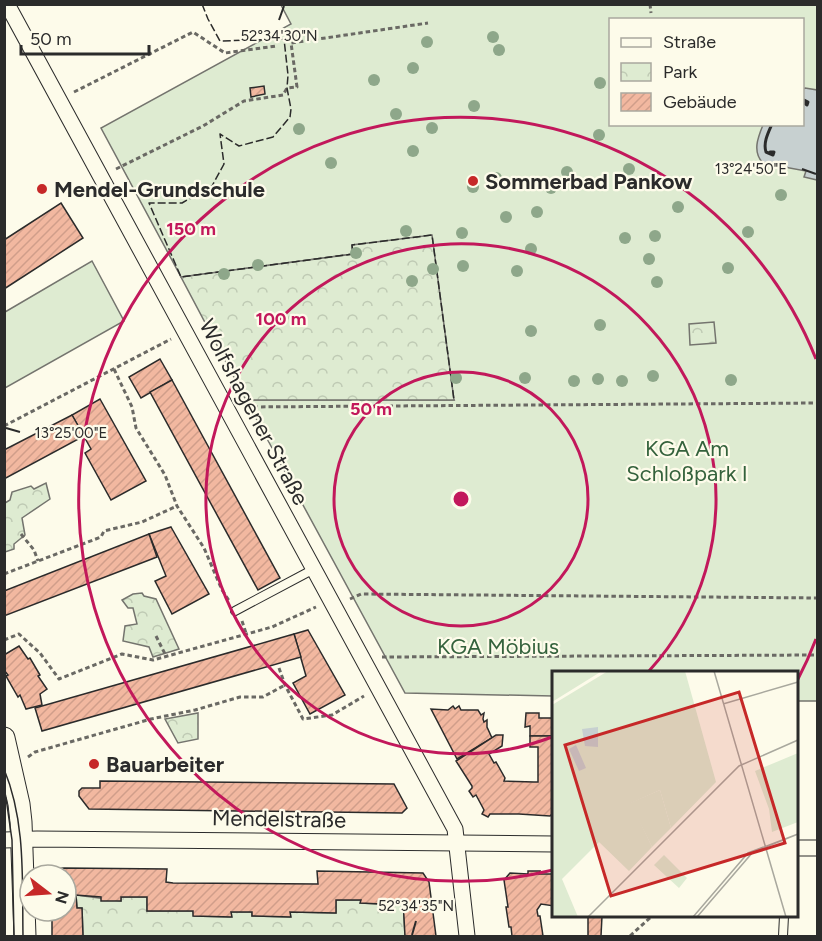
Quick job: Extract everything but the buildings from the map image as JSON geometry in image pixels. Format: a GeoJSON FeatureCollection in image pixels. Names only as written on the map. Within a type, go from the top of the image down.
{"type":"FeatureCollection","features":[{"type":"Feature","properties":{"kind":"street","name":"Wolfshagener Straße"},"geometry":{"type":"LineString","coordinates":[[7,4],[455,829],[466,936]]}},
{"type":"Feature","properties":{"kind":"street"},"geometry":{"type":"LineString","coordinates":[[4,738],[19,804],[13,840],[25,936]]}},
{"type":"Feature","properties":{"kind":"street","name":"Mendelstraße"},"geometry":{"type":"LineString","coordinates":[[13,840],[552,844]]}},
{"type":"Feature","properties":{"kind":"street"},"geometry":{"type":"LineString","coordinates":[[798,848],[818,848]]}},
{"type":"Feature","properties":{"kind":"lane"},"geometry":{"type":"LineString","coordinates":[[235,610],[314,569]]}},
{"type":"Feature","properties":{"kind":"lane"},"geometry":{"type":"LineString","coordinates":[[783,936],[784,917]]}},
{"type":"Feature","properties":{"kind":"path"},"geometry":{"type":"LineString","coordinates":[[650,4],[651,13]]}},
{"type":"Feature","properties":{"kind":"path"},"geometry":{"type":"LineString","coordinates":[[116,169],[203,126],[244,101],[282,95],[287,88],[297,87],[291,43],[428,23]]}},
{"type":"Feature","properties":{"kind":"path"},"geometry":{"type":"LineString","coordinates":[[74,92],[193,32],[225,53],[276,46]]}},
{"type":"Feature","properties":{"kind":"path"},"geometry":{"type":"LineString","coordinates":[[4,426],[171,339]]}},
{"type":"Feature","properties":{"kind":"path"},"geometry":{"type":"LineString","coordinates":[[114,369],[132,407],[136,428],[165,475],[177,506],[204,548],[222,590],[242,622],[246,633]]}},
{"type":"Feature","properties":{"kind":"path"},"geometry":{"type":"LineString","coordinates":[[246,407],[818,403]]}},
{"type":"Feature","properties":{"kind":"path"},"geometry":{"type":"LineString","coordinates":[[4,574],[101,537],[104,531],[142,522],[177,506]]}},
{"type":"Feature","properties":{"kind":"path"},"geometry":{"type":"LineString","coordinates":[[21,534],[34,550],[38,561]]}},
{"type":"Feature","properties":{"kind":"path"},"geometry":{"type":"LineString","coordinates":[[350,598],[361,594],[818,598]]}},
{"type":"Feature","properties":{"kind":"path"},"geometry":{"type":"LineString","coordinates":[[4,640],[19,634],[40,653],[59,679],[122,654],[153,660],[272,627],[316,607]]}},
{"type":"Feature","properties":{"kind":"path"},"geometry":{"type":"LineString","coordinates":[[156,636],[166,656]]}},
{"type":"Feature","properties":{"kind":"path"},"geometry":{"type":"LineString","coordinates":[[382,657],[818,655]]}},
{"type":"Feature","properties":{"kind":"path"},"geometry":{"type":"LineString","coordinates":[[279,668],[285,685],[303,719],[332,714],[364,696]]}},
{"type":"Feature","properties":{"kind":"path"},"geometry":{"type":"LineString","coordinates":[[35,752],[151,719],[195,710],[240,697],[263,697],[285,685]]}},
{"type":"Feature","properties":{"kind":"path"},"geometry":{"type":"LineString","coordinates":[[630,936],[650,917]]}},
{"type":"Feature","properties":{"kind":"green space"},"geometry":{"type":"Polygon","coordinates":[[[281,5],[817,5],[817,701],[798,701],[798,671],[552,671],[552,696],[405,693],[246,400],[454,400],[352,245],[353,254],[181,277],[101,128],[291,24],[281,5]]]}},
{"type":"Feature","properties":{"kind":"green space"},"geometry":{"type":"Polygon","coordinates":[[[432,235],[454,400],[246,400],[181,277],[353,254],[352,245],[432,235]]]}},
{"type":"Feature","properties":{"kind":"green space"},"geometry":{"type":"Polygon","coordinates":[[[92,261],[124,321],[5,388],[5,312],[92,261]]]}},
{"type":"Feature","properties":{"kind":"green space"},"geometry":{"type":"Polygon","coordinates":[[[714,322],[716,343],[690,345],[689,324],[714,322]]]}},
{"type":"Feature","properties":{"kind":"green space"},"geometry":{"type":"Polygon","coordinates":[[[46,483],[50,499],[22,518],[25,535],[14,544],[14,549],[5,552],[5,503],[10,500],[12,492],[31,486],[34,489],[46,483]]]}},
{"type":"Feature","properties":{"kind":"green space"},"geometry":{"type":"Polygon","coordinates":[[[142,593],[144,596],[156,599],[179,649],[153,657],[149,647],[123,641],[125,626],[137,624],[133,608],[128,608],[122,600],[133,594],[142,593]]]}},
{"type":"Feature","properties":{"kind":"green space"},"geometry":{"type":"Polygon","coordinates":[[[198,713],[198,739],[178,743],[165,719],[198,713]]]}},
{"type":"Feature","properties":{"kind":"green space"},"geometry":{"type":"Polygon","coordinates":[[[78,895],[121,901],[121,897],[147,897],[147,911],[193,911],[194,916],[231,917],[231,912],[252,912],[252,916],[290,917],[290,912],[336,913],[336,900],[361,900],[361,903],[380,904],[381,900],[403,900],[405,936],[83,936],[82,908],[78,908],[78,895]]]}},
{"type":"Feature","properties":{"kind":"shaded area"},"geometry":{"type":"Polygon","coordinates":[[[804,88],[817,90],[817,180],[804,177],[806,171],[763,163],[757,149],[763,126],[804,126],[804,88]]]}},
{"type":"Feature","properties":{"kind":"tram line"},"geometry":{"type":"LineString","coordinates":[[4,769],[11,789],[19,830],[23,936]]}},
{"type":"Feature","properties":{"kind":"tram line"},"geometry":{"type":"LineString","coordinates":[[6,798],[12,840],[14,936]]}},
{"type":"Feature","properties":{"kind":"fence"},"geometry":{"type":"LineString","coordinates":[[202,4],[220,41],[284,39],[287,88],[291,109],[290,117],[273,137],[239,146],[220,134],[224,164],[212,186],[182,203],[149,203],[181,277],[353,254],[352,245],[432,235],[454,400]]}},
{"type":"Feature","properties":{"kind":"wall"},"geometry":{"type":"LineString","coordinates":[[804,100],[808,102],[807,105],[804,103]]}},
{"type":"Feature","properties":{"kind":"wall"},"geometry":{"type":"LineString","coordinates":[[770,152],[774,152],[773,155],[766,152],[765,145],[771,126]]}},
{"type":"Feature","properties":{"kind":"place","name":"Sommerbad Pankow"},"geometry":{"type":"Point","coordinates":[473,181]}},
{"type":"Feature","properties":{"kind":"place","name":"Mendel-Grundschule"},"geometry":{"type":"Point","coordinates":[42,189]}},
{"type":"Feature","properties":{"kind":"place","name":"Bauarbeiter"},"geometry":{"type":"Point","coordinates":[94,764]}},
{"type":"Feature","properties":{"kind":"park label","name":"KGA Am Schloßpark I"},"geometry":{"type":"Point","coordinates":[687,461]}},
{"type":"Feature","properties":{"kind":"park label","name":"KGA Möbius"},"geometry":{"type":"Point","coordinates":[498,646]}}]}
